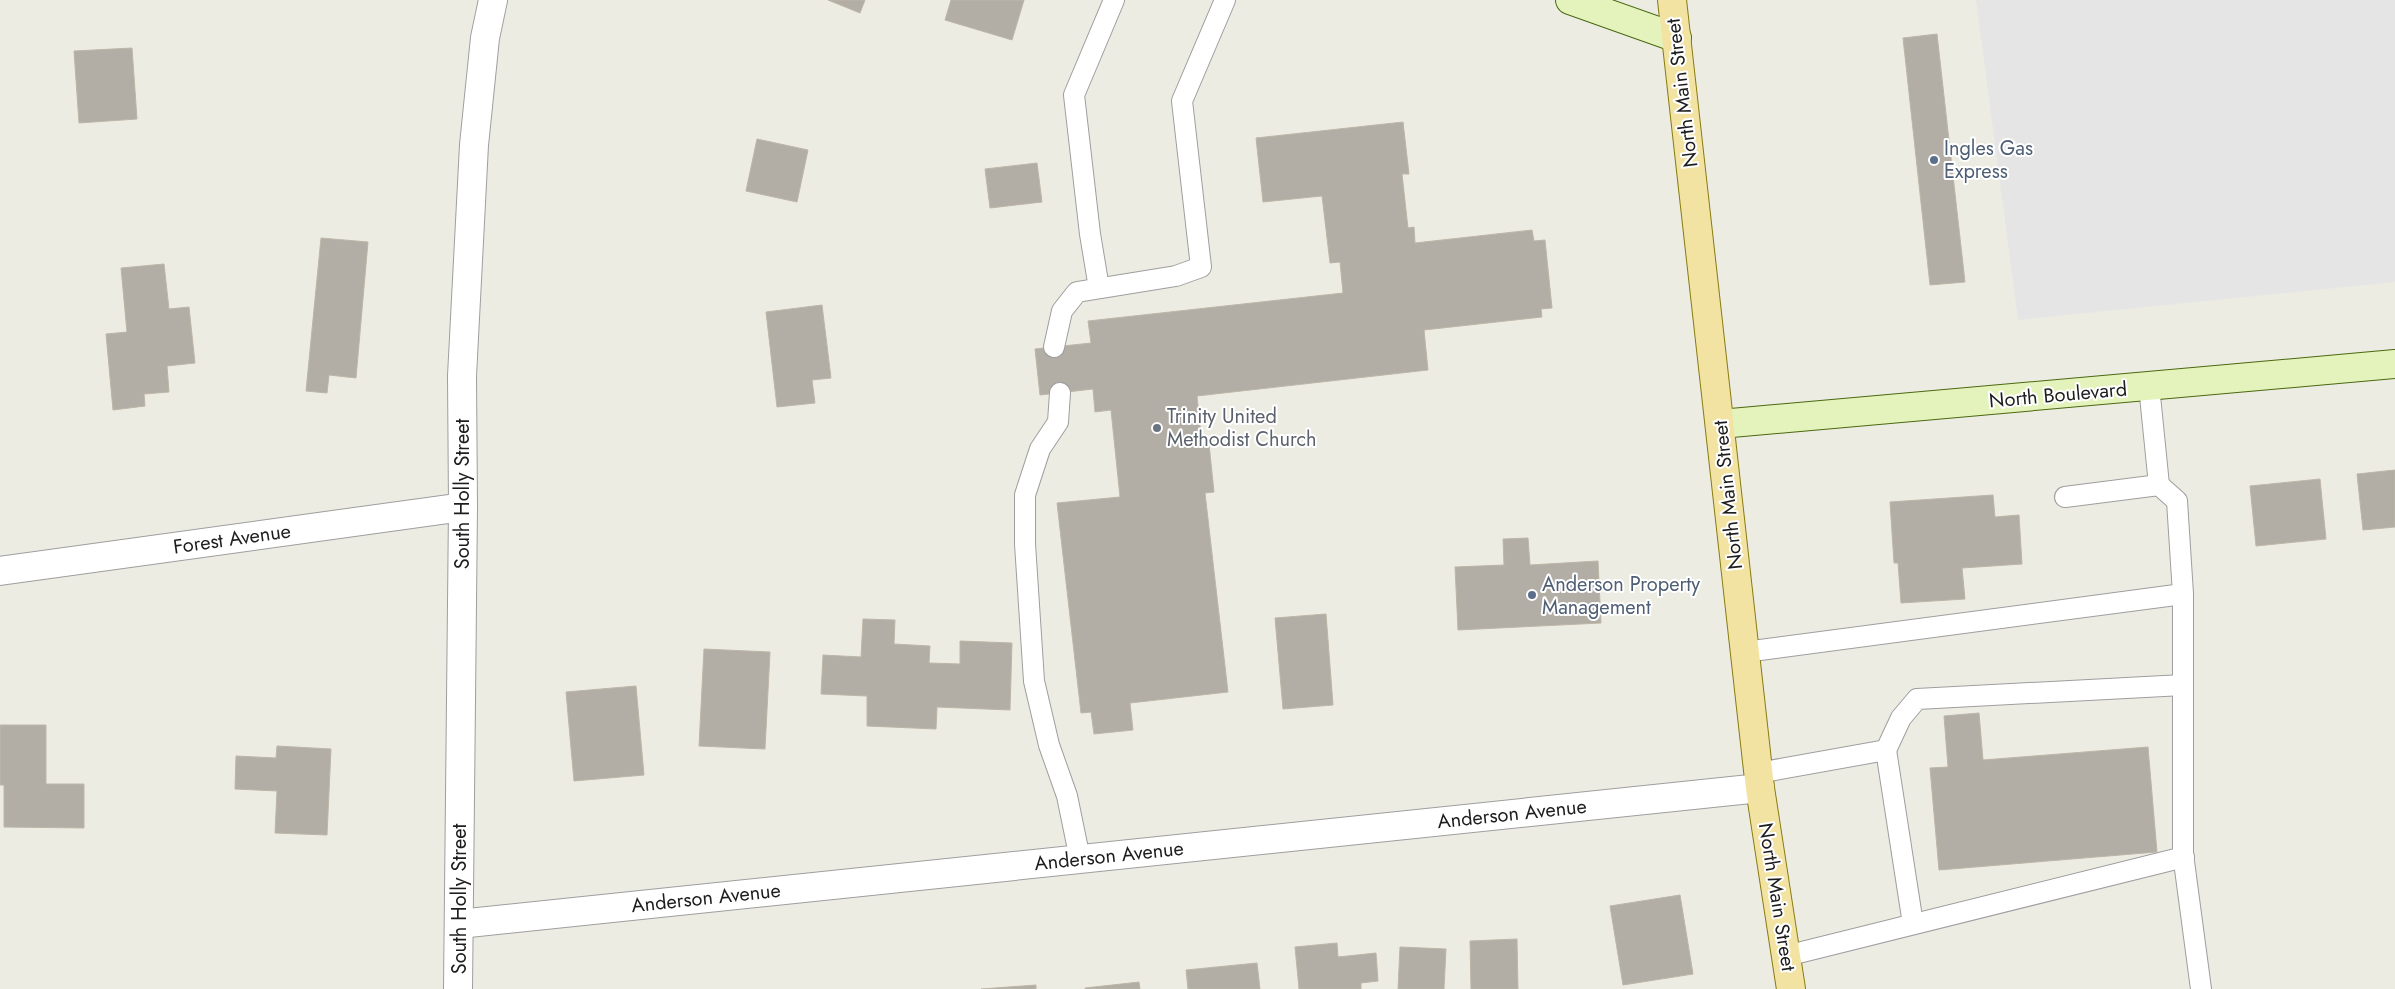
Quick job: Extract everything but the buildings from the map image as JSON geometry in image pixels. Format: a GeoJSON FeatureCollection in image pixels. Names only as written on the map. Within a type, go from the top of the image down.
{"type":"FeatureCollection","features":[{"type":"Feature","properties":{"kind":"main road"},"geometry":{"type":"LineString","coordinates":[[1570,0],[1677,38]]}},
{"type":"Feature","properties":{"kind":"main road","name":"North Main Street"},"geometry":{"type":"LineString","coordinates":[[1672,0],[1759,780],[1791,989]]}},
{"type":"Feature","properties":{"kind":"main road","name":"North Boulevard"},"geometry":{"type":"LineString","coordinates":[[1720,424],[2395,364]]}},
{"type":"Feature","properties":{"kind":"street","name":"South Holly Street"},"geometry":{"type":"LineString","coordinates":[[458,989],[463,507],[462,376],[474,145],[485,38],[493,0]]}},
{"type":"Feature","properties":{"kind":"street","name":"Forest Avenue"},"geometry":{"type":"LineString","coordinates":[[0,571],[463,507]]}},
{"type":"Feature","properties":{"kind":"street","name":"Anderson Avenue"},"geometry":{"type":"LineString","coordinates":[[458,924],[1080,859],[1759,780]]}},
{"type":"Feature","properties":{"kind":"lane"},"geometry":{"type":"LineString","coordinates":[[1099,288],[1090,234],[1074,95],[1114,0]]}},
{"type":"Feature","properties":{"kind":"lane"},"geometry":{"type":"LineString","coordinates":[[1054,348],[1062,312],[1077,292],[1176,276],[1201,267],[1182,101],[1225,0]]}},
{"type":"Feature","properties":{"kind":"lane"},"geometry":{"type":"LineString","coordinates":[[2149,386],[2158,484],[2176,501],[2183,594],[2184,857],[2201,989]]}},
{"type":"Feature","properties":{"kind":"lane"},"geometry":{"type":"LineString","coordinates":[[1060,393],[1058,422],[1040,449],[1025,496],[1025,544],[1034,681],[1050,745],[1067,796],[1080,859]]}},
{"type":"Feature","properties":{"kind":"lane"},"geometry":{"type":"LineString","coordinates":[[2065,497],[2158,484]]}},
{"type":"Feature","properties":{"kind":"lane"},"geometry":{"type":"LineString","coordinates":[[1745,652],[2183,594]]}},
{"type":"Feature","properties":{"kind":"lane"},"geometry":{"type":"LineString","coordinates":[[1913,924],[1886,750],[1901,718],[1917,699],[2183,685]]}},
{"type":"Feature","properties":{"kind":"lane"},"geometry":{"type":"LineString","coordinates":[[1759,780],[1886,750]]}},
{"type":"Feature","properties":{"kind":"lane"},"geometry":{"type":"LineString","coordinates":[[1786,956],[2184,857]]}},
{"type":"Feature","properties":{"kind":"shaded area"},"geometry":{"type":"Polygon","coordinates":[[[1976,0],[2395,0],[2395,282],[2018,320],[1976,0]]]}},
{"type":"Feature","properties":{"kind":"place","name":"Ingles Gas Express"},"geometry":{"type":"Point","coordinates":[1934,160]}},
{"type":"Feature","properties":{"kind":"place","name":"Trinity United Methodist Church"},"geometry":{"type":"Point","coordinates":[1157,428]}},
{"type":"Feature","properties":{"kind":"place","name":"Anderson Property Management"},"geometry":{"type":"Point","coordinates":[1532,595]}}]}
